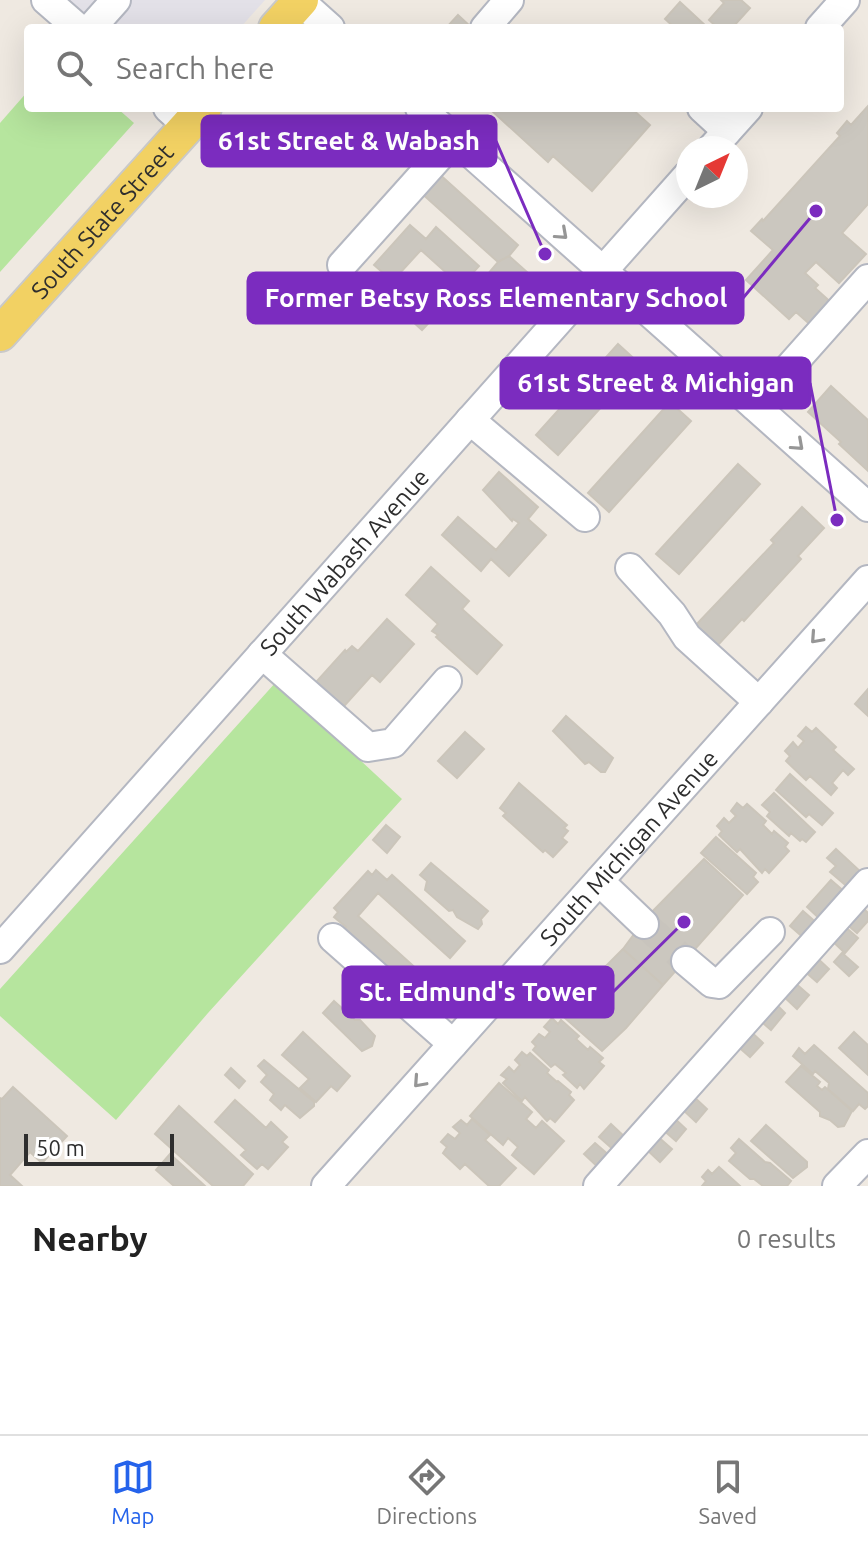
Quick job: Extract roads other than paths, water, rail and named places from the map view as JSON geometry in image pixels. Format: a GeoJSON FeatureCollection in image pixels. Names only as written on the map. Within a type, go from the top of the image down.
{"type":"FeatureCollection","features":[{"type":"Feature","properties":{"kind":"main road"},"geometry":{"type":"LineString","coordinates":[[279,24],[300,0]]}},
{"type":"Feature","properties":{"kind":"main road","name":"South State Street"},"geometry":{"type":"LineString","coordinates":[[0,334],[186,114]]}},
{"type":"Feature","properties":{"kind":"street"},"geometry":{"type":"LineString","coordinates":[[46,0],[73,24]]}},
{"type":"Feature","properties":{"kind":"street"},"geometry":{"type":"LineString","coordinates":[[95,24],[116,0]]}},
{"type":"Feature","properties":{"kind":"street"},"geometry":{"type":"LineString","coordinates":[[300,0],[326,24]]}},
{"type":"Feature","properties":{"kind":"street"},"geometry":{"type":"LineString","coordinates":[[488,24],[509,0]]}},
{"type":"Feature","properties":{"kind":"street"},"geometry":{"type":"LineString","coordinates":[[824,24],[845,0]]}},
{"type":"Feature","properties":{"kind":"street"},"geometry":{"type":"LineString","coordinates":[[425,112],[868,507]]}},
{"type":"Feature","properties":{"kind":"street"},"geometry":{"type":"LineString","coordinates":[[704,112],[718,136]]}},
{"type":"Feature","properties":{"kind":"street"},"geometry":{"type":"LineString","coordinates":[[723,136],[744,112]]}},
{"type":"Feature","properties":{"kind":"street"},"geometry":{"type":"LineString","coordinates":[[342,265],[455,139]]}},
{"type":"Feature","properties":{"kind":"street","name":"South Wabash Avenue"},"geometry":{"type":"LineString","coordinates":[[0,949],[676,188]]}},
{"type":"Feature","properties":{"kind":"street"},"geometry":{"type":"LineString","coordinates":[[755,406],[868,279]]}},
{"type":"Feature","properties":{"kind":"street"},"geometry":{"type":"LineString","coordinates":[[470,420],[585,517]]}},
{"type":"Feature","properties":{"kind":"street"},"geometry":{"type":"LineString","coordinates":[[630,568],[672,614],[687,637],[759,702]]}},
{"type":"Feature","properties":{"kind":"street","name":"South Michigan Avenue"},"geometry":{"type":"LineString","coordinates":[[331,1184],[868,580]]}},
{"type":"Feature","properties":{"kind":"street"},"geometry":{"type":"LineString","coordinates":[[262,654],[368,747],[393,743],[447,681]]}},
{"type":"Feature","properties":{"kind":"street"},"geometry":{"type":"LineString","coordinates":[[599,881],[644,924]]}},
{"type":"Feature","properties":{"kind":"street"},"geometry":{"type":"LineString","coordinates":[[598,1186],[868,883]]}},
{"type":"Feature","properties":{"kind":"street"},"geometry":{"type":"LineString","coordinates":[[686,961],[712,983],[719,984],[770,932]]}},
{"type":"Feature","properties":{"kind":"street"},"geometry":{"type":"LineString","coordinates":[[333,938],[453,1044]]}},
{"type":"Feature","properties":{"kind":"street"},"geometry":{"type":"LineString","coordinates":[[837,1186],[868,1154]]}},
{"type":"Feature","properties":{"kind":"tunnel"},"geometry":{"type":"LineString","coordinates":[[644,924],[686,961]]}},
{"type":"Feature","properties":{"kind":"place","name":"Former Betsy Ross Elementary School"},"geometry":{"type":"Point","coordinates":[816,211]}},
{"type":"Feature","properties":{"kind":"place","name":"61st Street & Wabash"},"geometry":{"type":"Point","coordinates":[545,254]}},
{"type":"Feature","properties":{"kind":"place","name":"61st Street & Michigan"},"geometry":{"type":"Point","coordinates":[837,520]}},
{"type":"Feature","properties":{"kind":"place","name":"St. Edmund's Tower"},"geometry":{"type":"Point","coordinates":[684,922]}}]}
